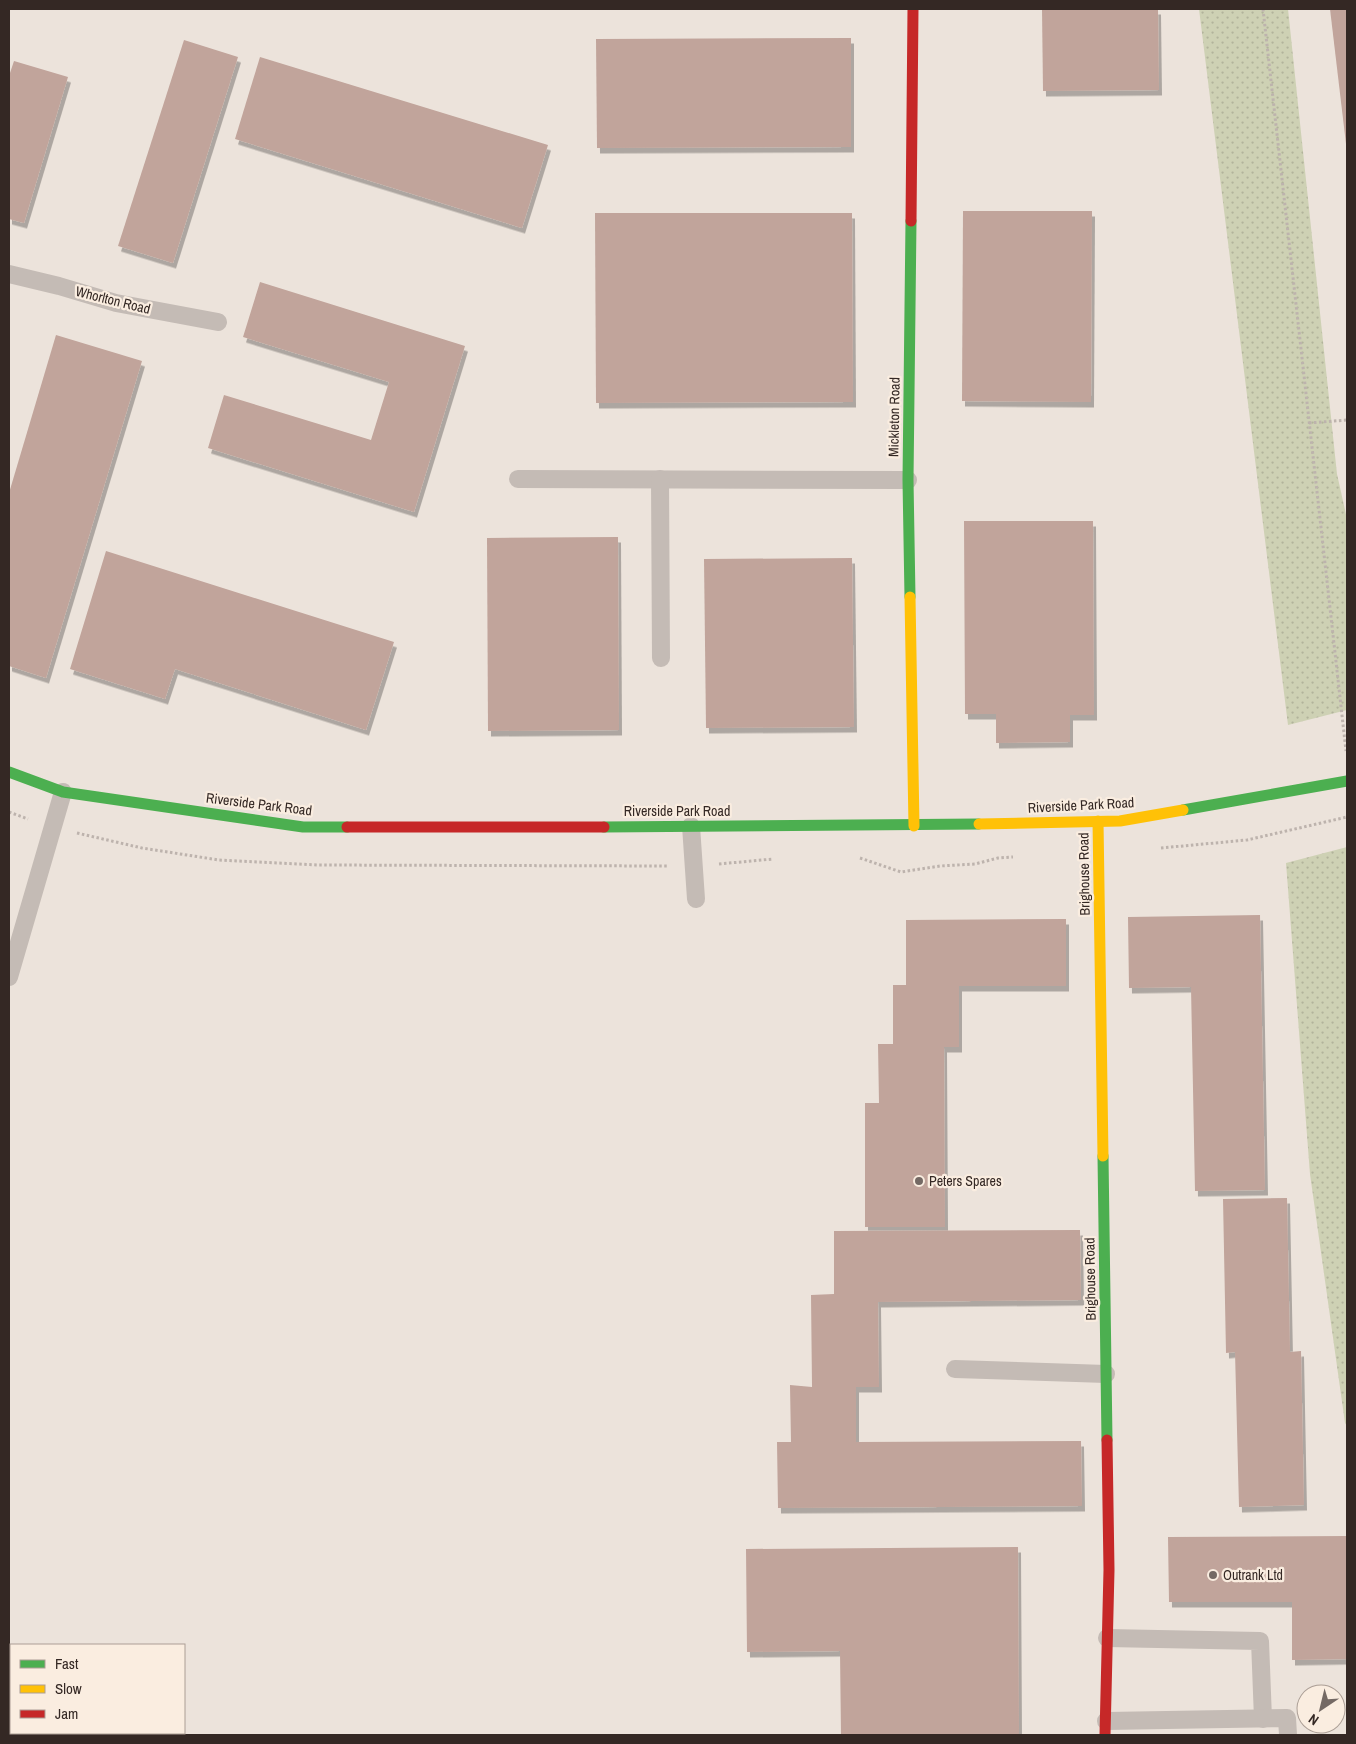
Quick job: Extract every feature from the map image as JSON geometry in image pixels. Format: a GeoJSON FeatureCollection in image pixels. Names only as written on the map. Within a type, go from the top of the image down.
{"type":"FeatureCollection","features":[{"type":"Feature","properties":{"kind":"street","name":"Mickleton Road"},"geometry":{"type":"LineString","coordinates":[[914,9],[908,480],[914,826]]}},
{"type":"Feature","properties":{"kind":"street","name":"Riverside Park Road"},"geometry":{"type":"LineString","coordinates":[[9,772],[63,792],[303,827],[914,826],[1120,821],[1347,781]]}},
{"type":"Feature","properties":{"kind":"street","name":"Brighouse Road"},"geometry":{"type":"LineString","coordinates":[[1098,821],[1109,1570],[1105,1728]]}},
{"type":"Feature","properties":{"kind":"lane","name":"Whorlton Road"},"geometry":{"type":"LineString","coordinates":[[9,274],[116,303],[218,322]]}},
{"type":"Feature","properties":{"kind":"lane"},"geometry":{"type":"LineString","coordinates":[[518,479],[908,480]]}},
{"type":"Feature","properties":{"kind":"lane"},"geometry":{"type":"LineString","coordinates":[[660,479],[661,658]]}},
{"type":"Feature","properties":{"kind":"lane"},"geometry":{"type":"LineString","coordinates":[[9,977],[63,792]]}},
{"type":"Feature","properties":{"kind":"lane"},"geometry":{"type":"LineString","coordinates":[[691,826],[696,899]]}},
{"type":"Feature","properties":{"kind":"lane"},"geometry":{"type":"LineString","coordinates":[[955,1369],[1106,1374]]}},
{"type":"Feature","properties":{"kind":"lane"},"geometry":{"type":"LineString","coordinates":[[1107,1638],[1260,1641],[1263,1719]]}},
{"type":"Feature","properties":{"kind":"lane"},"geometry":{"type":"LineString","coordinates":[[1105,1728],[1287,1718],[1288,1735]]}},
{"type":"Feature","properties":{"kind":"path"},"geometry":{"type":"LineString","coordinates":[[1263,9],[1346,754]]}},
{"type":"Feature","properties":{"kind":"path"},"geometry":{"type":"LineString","coordinates":[[1309,423],[1347,420]]}},
{"type":"Feature","properties":{"kind":"green space"},"geometry":{"type":"Polygon","coordinates":[[[1199,9],[1288,9],[1337,474],[1347,519],[1347,710],[1288,725],[1199,9]]]}},
{"type":"Feature","properties":{"kind":"green space"},"geometry":{"type":"Polygon","coordinates":[[[1347,847],[1347,1426],[1345,1423],[1310,1174],[1286,863],[1347,847]]]}},
{"type":"Feature","properties":{"kind":"building"},"geometry":{"type":"Polygon","coordinates":[[[1042,9],[1158,9],[1159,90],[1043,91],[1042,9]]]}},
{"type":"Feature","properties":{"kind":"building"},"geometry":{"type":"Polygon","coordinates":[[[1330,9],[1347,9],[1347,144],[1346,144],[1330,9]]]}},
{"type":"Feature","properties":{"kind":"building"},"geometry":{"type":"Polygon","coordinates":[[[851,38],[851,147],[597,148],[596,39],[851,38]]]}},
{"type":"Feature","properties":{"kind":"building"},"geometry":{"type":"Polygon","coordinates":[[[184,40],[238,57],[173,263],[118,246],[184,40]]]}},
{"type":"Feature","properties":{"kind":"building"},"geometry":{"type":"Polygon","coordinates":[[[260,57],[548,145],[522,228],[235,139],[260,57]]]}},
{"type":"Feature","properties":{"kind":"building"},"geometry":{"type":"Polygon","coordinates":[[[14,61],[68,77],[24,223],[9,219],[9,76],[14,61]]]}},
{"type":"Feature","properties":{"kind":"building"},"geometry":{"type":"Polygon","coordinates":[[[963,211],[1092,211],[1091,402],[962,401],[963,211]]]}},
{"type":"Feature","properties":{"kind":"building"},"geometry":{"type":"Polygon","coordinates":[[[595,213],[852,213],[853,402],[596,403],[595,213]]]}},
{"type":"Feature","properties":{"kind":"building"},"geometry":{"type":"Polygon","coordinates":[[[260,282],[465,346],[414,512],[208,448],[224,395],[371,440],[389,382],[243,337],[260,282]]]}},
{"type":"Feature","properties":{"kind":"building"},"geometry":{"type":"Polygon","coordinates":[[[56,335],[142,361],[46,678],[9,666],[9,493],[56,335]]]}},
{"type":"Feature","properties":{"kind":"building"},"geometry":{"type":"Polygon","coordinates":[[[964,521],[1093,521],[1094,715],[1070,715],[1070,742],[996,743],[996,714],[965,714],[964,521]]]}},
{"type":"Feature","properties":{"kind":"building"},"geometry":{"type":"Polygon","coordinates":[[[618,537],[619,730],[488,731],[487,538],[618,537]]]}},
{"type":"Feature","properties":{"kind":"building"},"geometry":{"type":"Polygon","coordinates":[[[106,551],[394,642],[366,730],[175,669],[165,699],[70,669],[106,551]]]}},
{"type":"Feature","properties":{"kind":"building"},"geometry":{"type":"Polygon","coordinates":[[[852,558],[854,727],[706,728],[704,559],[852,558]]]}},
{"type":"Feature","properties":{"kind":"building"},"geometry":{"type":"Polygon","coordinates":[[[1260,915],[1265,1190],[1195,1191],[1191,987],[1129,988],[1128,917],[1260,915]]]}},
{"type":"Feature","properties":{"kind":"building"},"geometry":{"type":"Polygon","coordinates":[[[1066,919],[1066,986],[959,986],[959,1047],[944,1047],[945,1227],[865,1227],[865,1103],[879,1103],[878,1044],[893,1044],[893,985],[906,985],[906,920],[1066,919]]]}},
{"type":"Feature","properties":{"kind":"building"},"geometry":{"type":"Polygon","coordinates":[[[1287,1198],[1290,1352],[1301,1351],[1304,1505],[1239,1507],[1235,1352],[1226,1353],[1223,1199],[1287,1198]]]}},
{"type":"Feature","properties":{"kind":"building"},"geometry":{"type":"Polygon","coordinates":[[[1080,1230],[1081,1300],[878,1302],[879,1387],[856,1387],[856,1442],[1081,1441],[1082,1506],[778,1508],[777,1442],[791,1442],[790,1385],[812,1387],[811,1295],[834,1294],[834,1231],[1080,1230]]]}},
{"type":"Feature","properties":{"kind":"building"},"geometry":{"type":"Polygon","coordinates":[[[1347,1536],[1347,1659],[1292,1660],[1292,1602],[1169,1602],[1168,1537],[1347,1536]]]}},
{"type":"Feature","properties":{"kind":"building"},"geometry":{"type":"Polygon","coordinates":[[[1018,1547],[1019,1735],[841,1735],[840,1651],[747,1652],[746,1549],[1018,1547]]]}},
{"type":"Feature","properties":{"kind":"traffic: fast"},"geometry":{"type":"LineString","coordinates":[[910,597],[908,480],[911,221]]}},
{"type":"Feature","properties":{"kind":"traffic: fast"},"geometry":{"type":"LineString","coordinates":[[9,772],[63,792],[303,827],[347,827]]}},
{"type":"Feature","properties":{"kind":"traffic: fast"},"geometry":{"type":"LineString","coordinates":[[1183,810],[1347,781]]}},
{"type":"Feature","properties":{"kind":"traffic: fast"},"geometry":{"type":"LineString","coordinates":[[604,827],[979,824]]}},
{"type":"Feature","properties":{"kind":"traffic: fast"},"geometry":{"type":"LineString","coordinates":[[1103,1156],[1107,1440]]}},
{"type":"Feature","properties":{"kind":"traffic: slow"},"geometry":{"type":"LineString","coordinates":[[910,597],[914,826]]}},
{"type":"Feature","properties":{"kind":"traffic: slow"},"geometry":{"type":"LineString","coordinates":[[979,824],[1120,821],[1183,810]]}},
{"type":"Feature","properties":{"kind":"traffic: slow"},"geometry":{"type":"LineString","coordinates":[[1098,821],[1103,1156]]}},
{"type":"Feature","properties":{"kind":"traffic: jam"},"geometry":{"type":"LineString","coordinates":[[911,221],[913,9]]}},
{"type":"Feature","properties":{"kind":"traffic: jam"},"geometry":{"type":"LineString","coordinates":[[347,827],[604,827]]}},
{"type":"Feature","properties":{"kind":"traffic: jam"},"geometry":{"type":"LineString","coordinates":[[1105,1735],[1109,1570],[1107,1440]]}},
{"type":"Feature","properties":{"kind":"place","name":"Peters Spares"},"geometry":{"type":"Point","coordinates":[919,1181]}},
{"type":"Feature","properties":{"kind":"place","name":"Outrank Ltd"},"geometry":{"type":"Point","coordinates":[1213,1575]}}]}
